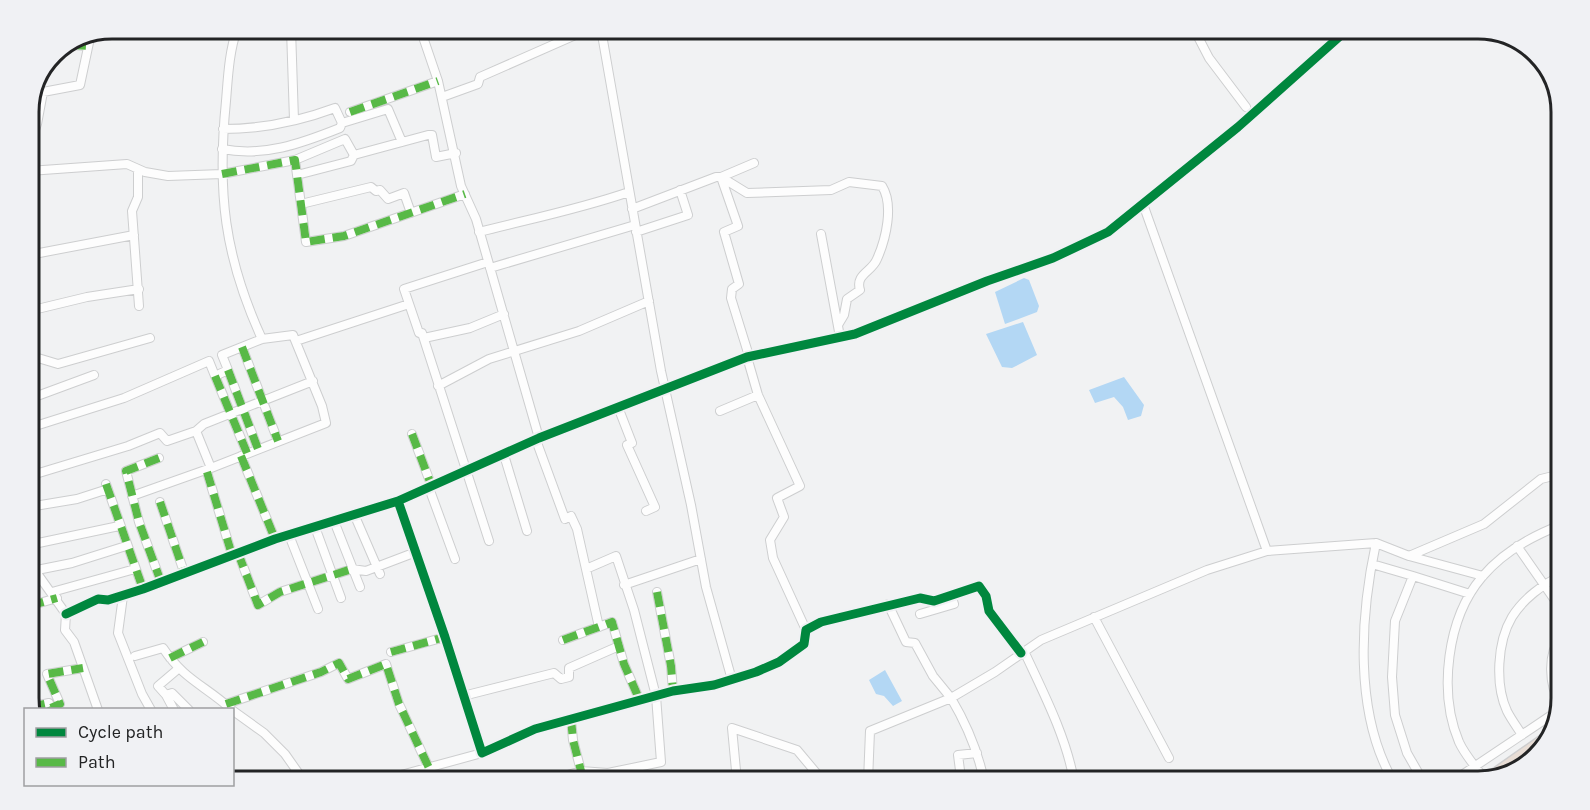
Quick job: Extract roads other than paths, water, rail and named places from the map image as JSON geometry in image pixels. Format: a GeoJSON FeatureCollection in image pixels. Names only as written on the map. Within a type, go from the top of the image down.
{"type":"FeatureCollection","features":[{"type":"Feature","properties":{"kind":"highway"},"geometry":{"type":"LineString","coordinates":[[1510,763],[1530,749]]}},
{"type":"Feature","properties":{"kind":"street"},"geometry":{"type":"LineString","coordinates":[[234,39],[223,129],[224,213],[242,296],[262,339]]}},
{"type":"Feature","properties":{"kind":"street"},"geometry":{"type":"LineString","coordinates":[[291,39],[294,120]]}},
{"type":"Feature","properties":{"kind":"street"},"geometry":{"type":"LineString","coordinates":[[424,39],[438,81],[465,194],[504,314],[538,439],[566,519],[571,516],[578,529],[599,627]]}},
{"type":"Feature","properties":{"kind":"street"},"geometry":{"type":"LineString","coordinates":[[442,97],[478,84],[480,77],[565,39]]}},
{"type":"Feature","properties":{"kind":"street"},"geometry":{"type":"LineString","coordinates":[[602,39],[635,228],[708,597],[732,680]]}},
{"type":"Feature","properties":{"kind":"street"},"geometry":{"type":"LineString","coordinates":[[1200,39],[1209,58],[1246,107]]}},
{"type":"Feature","properties":{"kind":"street"},"geometry":{"type":"LineString","coordinates":[[66,614],[98,599],[108,600],[123,596],[275,539],[398,501],[538,439],[748,356],[840,337],[1053,258],[1108,232],[1238,127],[1336,39]]}},
{"type":"Feature","properties":{"kind":"street"},"geometry":{"type":"LineString","coordinates":[[39,109],[43,92],[80,85],[89,43]]}},
{"type":"Feature","properties":{"kind":"street"},"geometry":{"type":"LineString","coordinates":[[350,112],[438,81]]}},
{"type":"Feature","properties":{"kind":"street"},"geometry":{"type":"LineString","coordinates":[[223,129],[251,129],[335,108],[342,123]]}},
{"type":"Feature","properties":{"kind":"street"},"geometry":{"type":"LineString","coordinates":[[222,149],[244,154],[278,150],[340,128],[342,123],[388,109],[402,142]]}},
{"type":"Feature","properties":{"kind":"street"},"geometry":{"type":"LineString","coordinates":[[297,175],[351,161],[354,155],[432,135],[436,157],[456,153]]}},
{"type":"Feature","properties":{"kind":"street"},"geometry":{"type":"LineString","coordinates":[[39,170],[127,164],[168,176],[222,174],[295,160],[345,139],[354,155]]}},
{"type":"Feature","properties":{"kind":"street"},"geometry":{"type":"LineString","coordinates":[[295,160],[306,242],[344,236],[465,194]]}},
{"type":"Feature","properties":{"kind":"street"},"geometry":{"type":"LineString","coordinates":[[632,209],[754,164]]}},
{"type":"Feature","properties":{"kind":"street"},"geometry":{"type":"LineString","coordinates":[[138,169],[138,197],[132,211],[139,306]]}},
{"type":"Feature","properties":{"kind":"street"},"geometry":{"type":"LineString","coordinates":[[721,177],[747,193],[831,190],[849,182],[882,186],[886,192],[890,218],[877,261],[861,275],[858,284],[860,290],[847,299],[844,315],[838,325]]}},
{"type":"Feature","properties":{"kind":"street"},"geometry":{"type":"LineString","coordinates":[[418,771],[482,753],[535,729],[673,691],[732,680],[778,662],[804,644],[806,630],[773,558],[770,540],[784,517],[777,498],[800,486],[758,395],[731,292],[739,284],[724,232],[738,226],[721,177]]}},
{"type":"Feature","properties":{"kind":"street"},"geometry":{"type":"LineString","coordinates":[[301,204],[371,187],[376,191],[380,190],[388,198],[404,193],[411,213]]}},
{"type":"Feature","properties":{"kind":"street"},"geometry":{"type":"LineString","coordinates":[[489,541],[424,338],[422,333],[418,333],[404,289],[688,215],[680,190]]}},
{"type":"Feature","properties":{"kind":"street"},"geometry":{"type":"LineString","coordinates":[[479,232],[560,211],[576,210],[629,192]]}},
{"type":"Feature","properties":{"kind":"street"},"geometry":{"type":"LineString","coordinates":[[1143,204],[1268,551]]}},
{"type":"Feature","properties":{"kind":"street"},"geometry":{"type":"LineString","coordinates":[[821,234],[840,337]]}},
{"type":"Feature","properties":{"kind":"street"},"geometry":{"type":"LineString","coordinates":[[39,253],[134,235]]}},
{"type":"Feature","properties":{"kind":"street"},"geometry":{"type":"LineString","coordinates":[[39,309],[87,297],[139,289]]}},
{"type":"Feature","properties":{"kind":"street"},"geometry":{"type":"LineString","coordinates":[[438,386],[489,360],[579,331],[649,301]]}},
{"type":"Feature","properties":{"kind":"street"},"geometry":{"type":"LineString","coordinates":[[296,341],[408,304]]}},
{"type":"Feature","properties":{"kind":"street"},"geometry":{"type":"LineString","coordinates":[[424,338],[470,328],[504,314]]}},
{"type":"Feature","properties":{"kind":"street"},"geometry":{"type":"LineString","coordinates":[[132,496],[209,470],[244,454],[258,449],[326,423],[313,381],[292,334],[262,339],[222,355],[258,449]]}},
{"type":"Feature","properties":{"kind":"street"},"geometry":{"type":"LineString","coordinates":[[39,358],[58,364],[150,338]]}},
{"type":"Feature","properties":{"kind":"street"},"geometry":{"type":"LineString","coordinates":[[242,347],[278,441]]}},
{"type":"Feature","properties":{"kind":"street"},"geometry":{"type":"LineString","coordinates":[[39,425],[123,398],[209,361],[231,415],[275,539]]}},
{"type":"Feature","properties":{"kind":"street"},"geometry":{"type":"LineString","coordinates":[[215,376],[228,370]]}},
{"type":"Feature","properties":{"kind":"street"},"geometry":{"type":"LineString","coordinates":[[39,395],[94,375]]}},
{"type":"Feature","properties":{"kind":"street"},"geometry":{"type":"LineString","coordinates":[[39,473],[128,446],[160,433],[167,441],[313,381]]}},
{"type":"Feature","properties":{"kind":"street"},"geometry":{"type":"LineString","coordinates":[[720,411],[758,395]]}},
{"type":"Feature","properties":{"kind":"street"},"geometry":{"type":"LineString","coordinates":[[618,407],[632,443],[627,445],[655,507],[646,511]]}},
{"type":"Feature","properties":{"kind":"street"},"geometry":{"type":"LineString","coordinates":[[196,431],[235,554],[258,605],[280,592],[352,568],[366,571],[376,565],[416,552]]}},
{"type":"Feature","properties":{"kind":"street"},"geometry":{"type":"LineString","coordinates":[[412,434],[455,559]]}},
{"type":"Feature","properties":{"kind":"street"},"geometry":{"type":"LineString","coordinates":[[504,455],[527,531]]}},
{"type":"Feature","properties":{"kind":"street"},"geometry":{"type":"LineString","coordinates":[[159,458],[126,471],[161,582]]}},
{"type":"Feature","properties":{"kind":"street"},"geometry":{"type":"LineString","coordinates":[[1409,556],[1484,524],[1541,479],[1551,477]]}},
{"type":"Feature","properties":{"kind":"street"},"geometry":{"type":"LineString","coordinates":[[39,505],[76,499],[107,486],[119,526],[143,589]]}},
{"type":"Feature","properties":{"kind":"street"},"geometry":{"type":"LineString","coordinates":[[398,501],[482,753]]}},
{"type":"Feature","properties":{"kind":"street"},"geometry":{"type":"LineString","coordinates":[[160,502],[184,572]]}},
{"type":"Feature","properties":{"kind":"street"},"geometry":{"type":"LineString","coordinates":[[354,514],[380,574]]}},
{"type":"Feature","properties":{"kind":"street"},"geometry":{"type":"LineString","coordinates":[[334,521],[360,587]]}},
{"type":"Feature","properties":{"kind":"street"},"geometry":{"type":"LineString","coordinates":[[39,543],[119,526]]}},
{"type":"Feature","properties":{"kind":"street"},"geometry":{"type":"LineString","coordinates":[[315,527],[341,598]]}},
{"type":"Feature","properties":{"kind":"street"},"geometry":{"type":"LineString","coordinates":[[1478,771],[1459,742],[1449,707],[1450,653],[1470,594],[1483,576],[1517,546],[1551,530]]}},
{"type":"Feature","properties":{"kind":"street"},"geometry":{"type":"LineString","coordinates":[[290,535],[318,609]]}},
{"type":"Feature","properties":{"kind":"street"},"geometry":{"type":"LineString","coordinates":[[1376,543],[1365,591],[1364,658],[1370,718],[1378,756],[1387,771]]}},
{"type":"Feature","properties":{"kind":"street"},"geometry":{"type":"LineString","coordinates":[[868,771],[870,731],[951,698],[1041,640],[1207,570],[1268,551],[1376,543],[1409,556],[1483,576]]}},
{"type":"Feature","properties":{"kind":"street"},"geometry":{"type":"LineString","coordinates":[[39,569],[72,563],[126,546]]}},
{"type":"Feature","properties":{"kind":"street"},"geometry":{"type":"LineString","coordinates":[[1517,546],[1551,594]]}},
{"type":"Feature","properties":{"kind":"street"},"geometry":{"type":"LineString","coordinates":[[586,569],[616,556],[634,610],[656,696],[661,762],[618,771]]}},
{"type":"Feature","properties":{"kind":"street"},"geometry":{"type":"LineString","coordinates":[[624,585],[701,559]]}},
{"type":"Feature","properties":{"kind":"street"},"geometry":{"type":"LineString","coordinates":[[1371,564],[1470,594]]}},
{"type":"Feature","properties":{"kind":"street"},"geometry":{"type":"LineString","coordinates":[[39,602],[135,569]]}},
{"type":"Feature","properties":{"kind":"street"},"geometry":{"type":"LineString","coordinates":[[1413,576],[1395,621],[1392,677],[1395,715],[1407,753],[1417,771]]}},
{"type":"Feature","properties":{"kind":"street"},"geometry":{"type":"LineString","coordinates":[[39,579],[54,595],[66,614],[65,630],[74,642],[97,708]]}},
{"type":"Feature","properties":{"kind":"street"},"geometry":{"type":"LineString","coordinates":[[1522,735],[1506,710],[1500,679],[1502,646],[1512,617],[1544,584],[1551,581]]}},
{"type":"Feature","properties":{"kind":"street"},"geometry":{"type":"LineString","coordinates":[[806,630],[839,616],[920,598],[934,601],[979,586],[986,596],[989,611],[1022,652],[1050,709],[1072,771]]}},
{"type":"Feature","properties":{"kind":"street"},"geometry":{"type":"LineString","coordinates":[[657,592],[671,666],[673,691]]}},
{"type":"Feature","properties":{"kind":"street"},"geometry":{"type":"LineString","coordinates":[[920,614],[954,604],[951,595]]}},
{"type":"Feature","properties":{"kind":"street"},"geometry":{"type":"LineString","coordinates":[[123,596],[118,633],[150,708]]}},
{"type":"Feature","properties":{"kind":"street"},"geometry":{"type":"LineString","coordinates":[[888,604],[906,642],[915,643],[933,676],[951,698],[967,724],[981,771]]}},
{"type":"Feature","properties":{"kind":"street"},"geometry":{"type":"LineString","coordinates":[[1094,617],[1169,758]]}},
{"type":"Feature","properties":{"kind":"street"},"geometry":{"type":"LineString","coordinates":[[563,640],[612,622],[640,701]]}},
{"type":"Feature","properties":{"kind":"street"},"geometry":{"type":"LineString","coordinates":[[391,652],[445,637]]}},
{"type":"Feature","properties":{"kind":"street"},"geometry":{"type":"LineString","coordinates":[[170,658],[203,642]]}},
{"type":"Feature","properties":{"kind":"street"},"geometry":{"type":"LineString","coordinates":[[463,696],[554,673],[561,679],[569,676],[568,668],[619,646]]}},
{"type":"Feature","properties":{"kind":"street"},"geometry":{"type":"LineString","coordinates":[[135,656],[163,648],[178,669],[195,684],[230,708],[339,663],[348,679],[386,664],[399,704],[429,768]]}},
{"type":"Feature","properties":{"kind":"street"},"geometry":{"type":"LineString","coordinates":[[51,708],[60,704],[47,674],[83,668]]}},
{"type":"Feature","properties":{"kind":"street"},"geometry":{"type":"LineString","coordinates":[[173,708],[158,686],[178,669]]}},
{"type":"Feature","properties":{"kind":"street"},"geometry":{"type":"LineString","coordinates":[[166,695],[172,693],[187,708]]}},
{"type":"Feature","properties":{"kind":"street"},"geometry":{"type":"LineString","coordinates":[[234,711],[264,733],[285,754],[296,771]]}},
{"type":"Feature","properties":{"kind":"street"},"geometry":{"type":"LineString","coordinates":[[1469,771],[1548,717]]}},
{"type":"Feature","properties":{"kind":"street"},"geometry":{"type":"LineString","coordinates":[[571,719],[581,771]]}},
{"type":"Feature","properties":{"kind":"street"},"geometry":{"type":"LineString","coordinates":[[737,771],[732,728],[797,750],[814,771]]}},
{"type":"Feature","properties":{"kind":"street"},"geometry":{"type":"LineString","coordinates":[[963,771],[958,755],[977,753]]}},
{"type":"Feature","properties":{"kind":"water"},"geometry":{"type":"Polygon","coordinates":[[[1024,278],[1029,280],[1039,306],[1037,312],[1005,324],[995,292],[1024,278]]]}},
{"type":"Feature","properties":{"kind":"water"},"geometry":{"type":"Polygon","coordinates":[[[1023,322],[1037,355],[1012,368],[1002,367],[986,334],[1023,322]]]}},
{"type":"Feature","properties":{"kind":"water"},"geometry":{"type":"Polygon","coordinates":[[[1124,377],[1144,405],[1141,416],[1128,420],[1123,407],[1114,397],[1095,403],[1089,390],[1124,377]]]}},
{"type":"Feature","properties":{"kind":"water"},"geometry":{"type":"Polygon","coordinates":[[[885,670],[902,701],[893,706],[884,696],[876,694],[869,680],[885,670]]]}}]}
